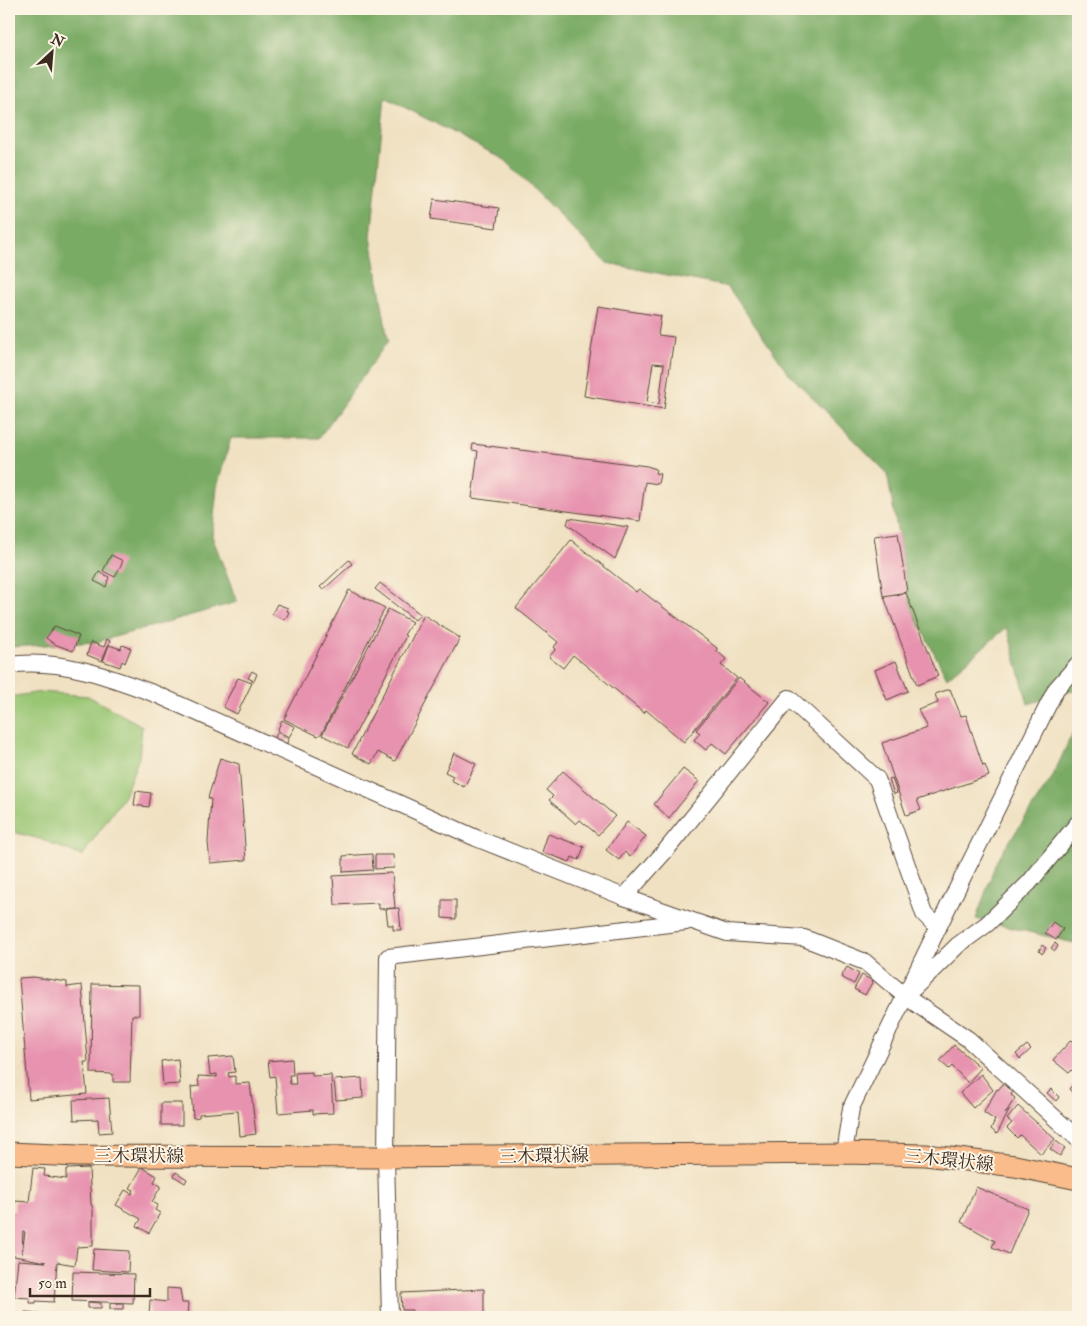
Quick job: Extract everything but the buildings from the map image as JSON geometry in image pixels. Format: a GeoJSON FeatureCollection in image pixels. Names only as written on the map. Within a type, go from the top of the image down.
{"type":"FeatureCollection","features":[{"type":"Feature","properties":{"kind":"main road","name":"三木環状線"},"geometry":{"type":"LineString","coordinates":[[9,1153],[79,1156],[386,1157],[844,1153],[926,1155],[1015,1166],[1078,1179]]}},
{"type":"Feature","properties":{"kind":"street"},"geometry":{"type":"LineString","coordinates":[[9,665],[26,663],[67,666],[109,676],[158,695],[476,838],[624,897],[727,933],[804,938],[865,962],[906,997],[968,1040],[1078,1139]]}},
{"type":"Feature","properties":{"kind":"street"},"geometry":{"type":"LineString","coordinates":[[844,1153],[851,1108],[1056,689],[1078,664]]}},
{"type":"Feature","properties":{"kind":"street"},"geometry":{"type":"LineString","coordinates":[[624,897],[667,849],[789,698],[877,779],[924,914],[938,928]]}},
{"type":"Feature","properties":{"kind":"street"},"geometry":{"type":"LineString","coordinates":[[906,997],[958,945],[987,924],[1029,883],[1078,823]]}},
{"type":"Feature","properties":{"kind":"street"},"geometry":{"type":"LineString","coordinates":[[390,1317],[386,1157],[388,958],[689,921]]}},
{"type":"Feature","properties":{"kind":"green space"},"geometry":{"type":"Polygon","coordinates":[[[9,9],[1078,9],[1078,689],[1028,704],[1007,627],[947,678],[911,608],[887,473],[789,374],[728,287],[607,263],[505,160],[385,97],[371,237],[388,341],[319,438],[231,438],[217,487],[212,536],[237,602],[97,642],[9,647],[9,9]]]}},
{"type":"Feature","properties":{"kind":"green space"},"geometry":{"type":"Polygon","coordinates":[[[41,692],[88,696],[142,726],[139,757],[124,796],[82,856],[40,839],[9,831],[9,697],[41,692]]]}},
{"type":"Feature","properties":{"kind":"green space"},"geometry":{"type":"Polygon","coordinates":[[[1078,721],[1078,944],[976,919],[997,860],[1052,778],[1078,721]]]}}]}
